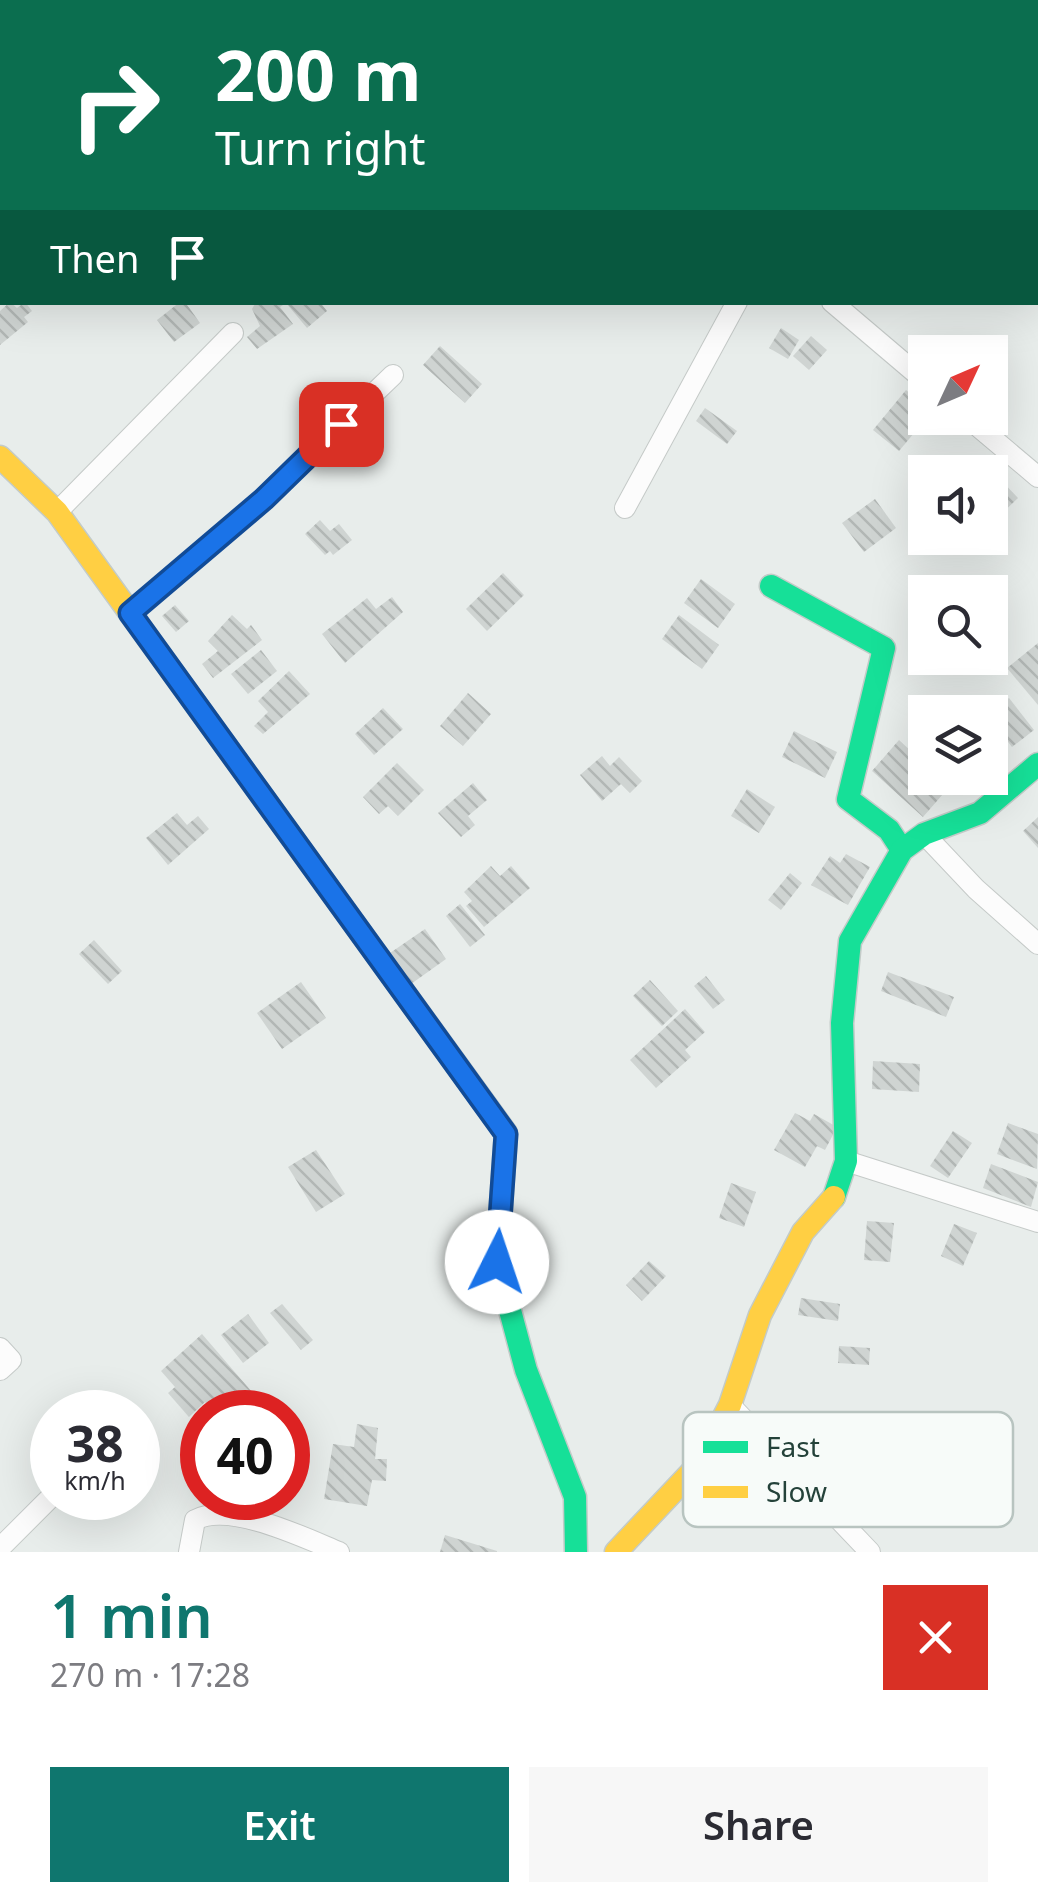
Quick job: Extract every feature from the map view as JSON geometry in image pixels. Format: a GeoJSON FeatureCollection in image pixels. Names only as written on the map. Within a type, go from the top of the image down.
{"type":"FeatureCollection","features":[{"type":"Feature","properties":{"kind":"street"},"geometry":{"type":"LineString","coordinates":[[625,508],[735,305]]}},
{"type":"Feature","properties":{"kind":"street"},"geometry":{"type":"LineString","coordinates":[[836,305],[908,367]]}},
{"type":"Feature","properties":{"kind":"street"},"geometry":{"type":"LineString","coordinates":[[58,512],[232,333]]}},
{"type":"Feature","properties":{"kind":"street"},"geometry":{"type":"LineString","coordinates":[[130,613],[264,499],[393,375]]}},
{"type":"Feature","properties":{"kind":"street"},"geometry":{"type":"LineString","coordinates":[[988,435],[1038,477]]}},
{"type":"Feature","properties":{"kind":"street"},"geometry":{"type":"LineString","coordinates":[[0,457],[58,512],[506,1134],[497,1262],[526,1370],[575,1497],[576,1552]]}},
{"type":"Feature","properties":{"kind":"street"},"geometry":{"type":"LineString","coordinates":[[771,586],[884,648],[848,799],[889,830],[902,850]]}},
{"type":"Feature","properties":{"kind":"street"},"geometry":{"type":"LineString","coordinates":[[726,1412],[760,1315],[803,1232],[839,1191],[846,1160],[842,1023],[850,941],[902,850],[924,834],[980,813],[1038,764]]}},
{"type":"Feature","properties":{"kind":"street"},"geometry":{"type":"LineString","coordinates":[[924,834],[976,889],[1038,944]]}},
{"type":"Feature","properties":{"kind":"street"},"geometry":{"type":"LineString","coordinates":[[846,1160],[1038,1222]]}},
{"type":"Feature","properties":{"kind":"street"},"geometry":{"type":"LineString","coordinates":[[0,1348],[11,1360],[0,1370]]}},
{"type":"Feature","properties":{"kind":"street"},"geometry":{"type":"LineString","coordinates":[[730,1405],[737,1412]]}},
{"type":"Feature","properties":{"kind":"street"},"geometry":{"type":"LineString","coordinates":[[616,1552],[683,1481]]}},
{"type":"Feature","properties":{"kind":"street"},"geometry":{"type":"LineString","coordinates":[[189,1552],[195,1520],[205,1514],[264,1522],[339,1552]]}},
{"type":"Feature","properties":{"kind":"street"},"geometry":{"type":"LineString","coordinates":[[0,1548],[30,1518]]}},
{"type":"Feature","properties":{"kind":"street"},"geometry":{"type":"LineString","coordinates":[[846,1527],[870,1552]]}},
{"type":"Feature","properties":{"kind":"building"},"geometry":{"type":"Polygon","coordinates":[[[7,305],[27,305],[32,311],[24,317],[28,322],[0,345],[0,311],[7,305]]]}},
{"type":"Feature","properties":{"kind":"building"},"geometry":{"type":"Polygon","coordinates":[[[176,305],[187,305],[200,323],[174,342],[157,320],[176,305]]]}},
{"type":"Feature","properties":{"kind":"building"},"geometry":{"type":"Polygon","coordinates":[[[254,305],[283,305],[280,307],[293,324],[257,349],[247,337],[260,326],[252,309],[254,305]]]}},
{"type":"Feature","properties":{"kind":"building"},"geometry":{"type":"Polygon","coordinates":[[[288,305],[322,305],[327,311],[307,328],[288,305]]]}},
{"type":"Feature","properties":{"kind":"building"},"geometry":{"type":"Polygon","coordinates":[[[781,328],[799,340],[788,359],[769,348],[781,328]]]}},
{"type":"Feature","properties":{"kind":"building"},"geometry":{"type":"Polygon","coordinates":[[[811,336],[827,350],[809,370],[793,356],[811,336]]]}},
{"type":"Feature","properties":{"kind":"building"},"geometry":{"type":"Polygon","coordinates":[[[440,346],[482,384],[465,403],[423,365],[440,346]]]}},
{"type":"Feature","properties":{"kind":"building"},"geometry":{"type":"Polygon","coordinates":[[[908,392],[908,435],[912,435],[899,451],[873,430],[908,392]]]}},
{"type":"Feature","properties":{"kind":"building"},"geometry":{"type":"Polygon","coordinates":[[[705,408],[737,431],[727,444],[696,421],[705,408]]]}},
{"type":"Feature","properties":{"kind":"building"},"geometry":{"type":"Polygon","coordinates":[[[1008,487],[1018,498],[1008,508],[1008,487]]]}},
{"type":"Feature","properties":{"kind":"building"},"geometry":{"type":"Polygon","coordinates":[[[875,499],[896,528],[864,552],[842,523],[875,499]]]}},
{"type":"Feature","properties":{"kind":"building"},"geometry":{"type":"Polygon","coordinates":[[[320,520],[330,531],[339,524],[352,540],[333,555],[330,551],[325,555],[305,534],[320,520]]]}},
{"type":"Feature","properties":{"kind":"building"},"geometry":{"type":"Polygon","coordinates":[[[503,573],[524,595],[487,631],[466,609],[503,573]]]}},
{"type":"Feature","properties":{"kind":"building"},"geometry":{"type":"Polygon","coordinates":[[[701,579],[735,604],[718,628],[684,603],[701,579]]]}},
{"type":"Feature","properties":{"kind":"building"},"geometry":{"type":"Polygon","coordinates":[[[392,597],[403,612],[345,663],[322,634],[367,598],[376,609],[392,597]]]}},
{"type":"Feature","properties":{"kind":"building"},"geometry":{"type":"Polygon","coordinates":[[[175,605],[189,621],[176,632],[162,616],[175,605]]]}},
{"type":"Feature","properties":{"kind":"building"},"geometry":{"type":"Polygon","coordinates":[[[232,615],[247,629],[251,625],[262,640],[213,678],[202,664],[218,651],[208,641],[232,615]]]}},
{"type":"Feature","properties":{"kind":"building"},"geometry":{"type":"Polygon","coordinates":[[[679,615],[719,645],[702,669],[662,639],[679,615]]]}},
{"type":"Feature","properties":{"kind":"building"},"geometry":{"type":"Polygon","coordinates":[[[1038,643],[1038,705],[1008,669],[1038,643]]]}},
{"type":"Feature","properties":{"kind":"building"},"geometry":{"type":"Polygon","coordinates":[[[261,650],[277,671],[248,694],[231,674],[261,650]]]}},
{"type":"Feature","properties":{"kind":"building"},"geometry":{"type":"Polygon","coordinates":[[[289,671],[310,694],[263,734],[254,726],[268,712],[258,701],[289,671]]]}},
{"type":"Feature","properties":{"kind":"building"},"geometry":{"type":"Polygon","coordinates":[[[468,693],[491,714],[463,746],[440,726],[468,693]]]}},
{"type":"Feature","properties":{"kind":"building"},"geometry":{"type":"Polygon","coordinates":[[[1008,699],[1034,730],[1012,747],[1008,742],[1008,699]]]}},
{"type":"Feature","properties":{"kind":"building"},"geometry":{"type":"Polygon","coordinates":[[[383,708],[403,729],[374,755],[355,734],[383,708]]]}},
{"type":"Feature","properties":{"kind":"building"},"geometry":{"type":"Polygon","coordinates":[[[794,731],[837,752],[825,778],[782,757],[794,731]]]}},
{"type":"Feature","properties":{"kind":"building"},"geometry":{"type":"Polygon","coordinates":[[[899,740],[908,748],[908,795],[942,795],[923,817],[872,771],[899,740]]]}},
{"type":"Feature","properties":{"kind":"building"},"geometry":{"type":"Polygon","coordinates":[[[602,756],[610,766],[619,757],[642,781],[630,793],[621,784],[602,801],[580,775],[602,756]]]}},
{"type":"Feature","properties":{"kind":"building"},"geometry":{"type":"Polygon","coordinates":[[[397,763],[424,790],[398,816],[388,806],[379,814],[363,797],[397,763]]]}},
{"type":"Feature","properties":{"kind":"building"},"geometry":{"type":"Polygon","coordinates":[[[473,783],[487,800],[468,816],[475,825],[461,837],[438,813],[473,783]]]}},
{"type":"Feature","properties":{"kind":"building"},"geometry":{"type":"Polygon","coordinates":[[[747,789],[775,807],[759,833],[731,816],[747,789]]]}},
{"type":"Feature","properties":{"kind":"building"},"geometry":{"type":"Polygon","coordinates":[[[177,813],[187,825],[198,816],[209,829],[168,865],[146,838],[177,813]]]}},
{"type":"Feature","properties":{"kind":"building"},"geometry":{"type":"Polygon","coordinates":[[[1038,817],[1038,848],[1023,831],[1038,817]]]}},
{"type":"Feature","properties":{"kind":"building"},"geometry":{"type":"Polygon","coordinates":[[[846,854],[870,867],[848,905],[811,885],[830,856],[840,863],[846,854]]]}},
{"type":"Feature","properties":{"kind":"building"},"geometry":{"type":"Polygon","coordinates":[[[491,866],[500,876],[511,866],[530,888],[484,927],[466,906],[472,901],[464,892],[491,866]]]}},
{"type":"Feature","properties":{"kind":"building"},"geometry":{"type":"Polygon","coordinates":[[[790,873],[802,883],[781,910],[768,900],[790,873]]]}},
{"type":"Feature","properties":{"kind":"building"},"geometry":{"type":"Polygon","coordinates":[[[460,904],[485,935],[470,947],[446,916],[460,904]]]}},
{"type":"Feature","properties":{"kind":"building"},"geometry":{"type":"Polygon","coordinates":[[[425,929],[446,959],[411,984],[390,953],[425,929]]]}},
{"type":"Feature","properties":{"kind":"building"},"geometry":{"type":"Polygon","coordinates":[[[94,940],[122,971],[108,984],[79,954],[94,940]]]}},
{"type":"Feature","properties":{"kind":"building"},"geometry":{"type":"Polygon","coordinates":[[[888,972],[954,997],[946,1017],[881,991],[888,972]]]}},
{"type":"Feature","properties":{"kind":"building"},"geometry":{"type":"Polygon","coordinates":[[[706,976],[725,1000],[713,1009],[694,986],[706,976]]]}},
{"type":"Feature","properties":{"kind":"building"},"geometry":{"type":"Polygon","coordinates":[[[650,980],[678,1011],[662,1026],[633,996],[650,980]]]}},
{"type":"Feature","properties":{"kind":"building"},"geometry":{"type":"Polygon","coordinates":[[[301,982],[326,1018],[282,1049],[257,1013],[301,982]]]}},
{"type":"Feature","properties":{"kind":"building"},"geometry":{"type":"Polygon","coordinates":[[[685,1009],[705,1032],[685,1050],[691,1057],[656,1088],[630,1060],[685,1009]]]}},
{"type":"Feature","properties":{"kind":"building"},"geometry":{"type":"Polygon","coordinates":[[[873,1061],[920,1064],[919,1092],[872,1089],[873,1061]]]}},
{"type":"Feature","properties":{"kind":"building"},"geometry":{"type":"Polygon","coordinates":[[[795,1113],[810,1121],[814,1114],[837,1127],[825,1150],[817,1146],[805,1167],[774,1150],[795,1113]]]}},
{"type":"Feature","properties":{"kind":"building"},"geometry":{"type":"Polygon","coordinates":[[[1008,1123],[1038,1134],[1037,1169],[997,1154],[1008,1123]]]}},
{"type":"Feature","properties":{"kind":"building"},"geometry":{"type":"Polygon","coordinates":[[[953,1131],[972,1143],[948,1178],[930,1166],[953,1131]]]}},
{"type":"Feature","properties":{"kind":"building"},"geometry":{"type":"Polygon","coordinates":[[[316,1150],[345,1194],[316,1212],[288,1167],[316,1150]]]}},
{"type":"Feature","properties":{"kind":"building"},"geometry":{"type":"Polygon","coordinates":[[[991,1164],[1038,1182],[1031,1207],[983,1188],[991,1164]]]}},
{"type":"Feature","properties":{"kind":"building"},"geometry":{"type":"Polygon","coordinates":[[[731,1183],[756,1192],[744,1227],[719,1218],[731,1183]]]}},
{"type":"Feature","properties":{"kind":"building"},"geometry":{"type":"Polygon","coordinates":[[[867,1221],[894,1223],[890,1262],[864,1260],[867,1221]]]}},
{"type":"Feature","properties":{"kind":"building"},"geometry":{"type":"Polygon","coordinates":[[[954,1224],[977,1233],[963,1266],[941,1256],[954,1224]]]}},
{"type":"Feature","properties":{"kind":"building"},"geometry":{"type":"Polygon","coordinates":[[[649,1261],[666,1276],[642,1301],[626,1285],[649,1261]]]}},
{"type":"Feature","properties":{"kind":"building"},"geometry":{"type":"Polygon","coordinates":[[[801,1298],[840,1304],[838,1321],[798,1315],[801,1298]]]}},
{"type":"Feature","properties":{"kind":"building"},"geometry":{"type":"Polygon","coordinates":[[[282,1304],[313,1340],[301,1350],[270,1313],[282,1304]]]}},
{"type":"Feature","properties":{"kind":"building"},"geometry":{"type":"Polygon","coordinates":[[[248,1314],[269,1343],[243,1363],[221,1335],[248,1314]]]}},
{"type":"Feature","properties":{"kind":"building"},"geometry":{"type":"Polygon","coordinates":[[[202,1334],[250,1390],[180,1390],[180,1407],[168,1393],[175,1387],[161,1371],[202,1334]]]}},
{"type":"Feature","properties":{"kind":"building"},"geometry":{"type":"Polygon","coordinates":[[[839,1346],[870,1348],[869,1365],[838,1363],[839,1346]]]}},
{"type":"Feature","properties":{"kind":"building"},"geometry":{"type":"Polygon","coordinates":[[[357,1424],[378,1428],[375,1459],[387,1459],[386,1481],[372,1480],[367,1506],[324,1499],[333,1444],[354,1447],[357,1424]]]}},
{"type":"Feature","properties":{"kind":"building"},"geometry":{"type":"Polygon","coordinates":[[[445,1535],[497,1551],[497,1552],[440,1552],[445,1535]]]}},
{"type":"Feature","properties":{"kind":"traffic: fast"},"geometry":{"type":"LineString","coordinates":[[771,586],[884,648],[848,799],[889,830],[902,850]]}},
{"type":"Feature","properties":{"kind":"traffic: fast"},"geometry":{"type":"LineString","coordinates":[[834,1197],[846,1161],[842,1023],[850,941],[902,850],[924,834],[980,813],[1038,764]]}},
{"type":"Feature","properties":{"kind":"traffic: fast"},"geometry":{"type":"LineString","coordinates":[[387,969],[506,1133],[497,1262],[526,1370],[575,1497],[576,1552]]}},
{"type":"Feature","properties":{"kind":"traffic: slow"},"geometry":{"type":"LineString","coordinates":[[0,457],[57,512],[387,969]]}},
{"type":"Feature","properties":{"kind":"traffic: slow"},"geometry":{"type":"LineString","coordinates":[[726,1412],[760,1315],[803,1232],[834,1197]]}},
{"type":"Feature","properties":{"kind":"traffic: slow"},"geometry":{"type":"LineString","coordinates":[[616,1552],[683,1481]]}},
{"type":"Feature","properties":{"kind":"route"},"geometry":{"type":"LineString","coordinates":[[341,424],[264,499],[130,613],[506,1134],[497,1262]]}}]}
